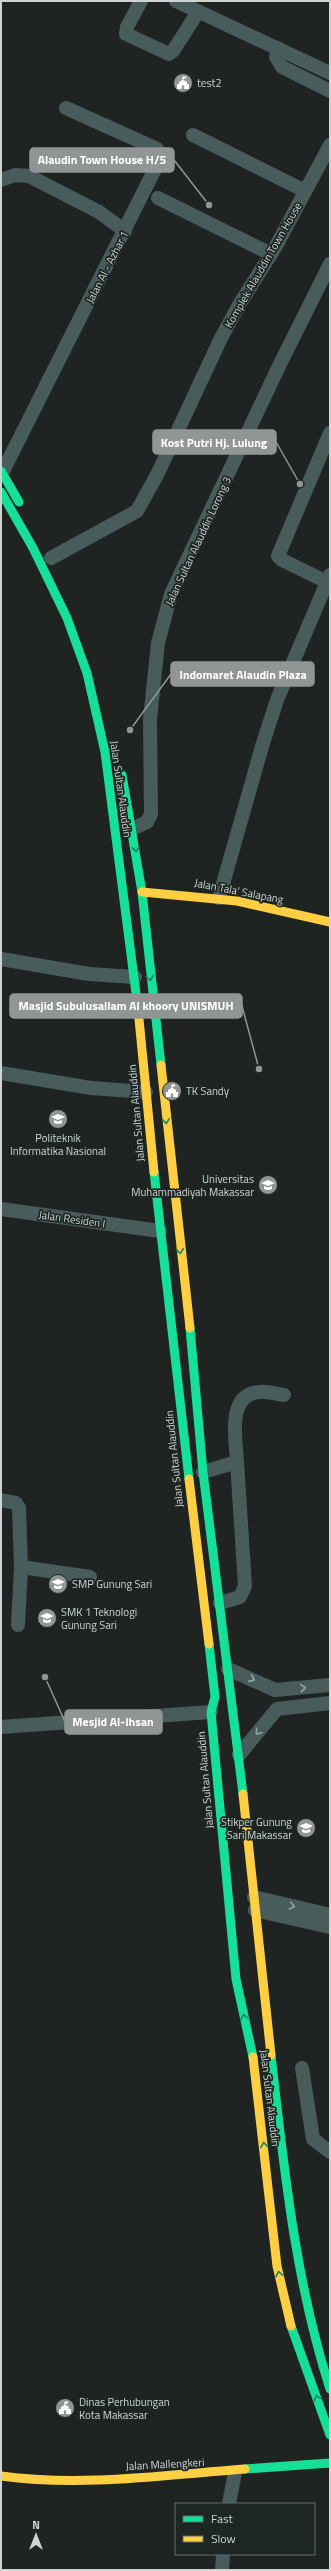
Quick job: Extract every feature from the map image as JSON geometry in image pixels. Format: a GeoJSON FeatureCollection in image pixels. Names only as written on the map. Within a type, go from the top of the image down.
{"type":"FeatureCollection","features":[{"type":"Feature","properties":{"kind":"main road"},"geometry":{"type":"LineString","coordinates":[[2,472],[24,510]]}},
{"type":"Feature","properties":{"kind":"main road","name":"Jalan Sultan Alauddin"},"geometry":{"type":"LineString","coordinates":[[1,493],[33,548],[67,618],[87,674],[105,752],[121,874],[123,904],[135,977],[160,1231],[173,1335],[199,1581],[215,1697],[210,1712],[236,1979],[254,2064],[277,2266],[288,2317],[330,2435]]}},
{"type":"Feature","properties":{"kind":"main road"},"geometry":{"type":"LineString","coordinates":[[105,752],[118,749]]}},
{"type":"Feature","properties":{"kind":"main road","name":"Jalan Sultan Alauddin"},"geometry":{"type":"LineString","coordinates":[[120,764],[142,892],[180,1248],[191,1332],[203,1472],[239,1755],[271,2063],[290,2222],[313,2334],[330,2389]]}},
{"type":"Feature","properties":{"kind":"main road","name":"Jalan Tala' Salapang"},"geometry":{"type":"LineString","coordinates":[[142,892],[184,893],[219,898],[330,922]]}},
{"type":"Feature","properties":{"kind":"main road"},"geometry":{"type":"LineString","coordinates":[[173,1335],[191,1332]]}},
{"type":"Feature","properties":{"kind":"main road"},"geometry":{"type":"LineString","coordinates":[[254,2064],[271,2063]]}},
{"type":"Feature","properties":{"kind":"main road","name":"Jalan Mallengkeri"},"geometry":{"type":"LineString","coordinates":[[1,2476],[39,2481],[235,2472],[330,2463]]}},
{"type":"Feature","properties":{"kind":"street"},"geometry":{"type":"LineString","coordinates":[[141,1],[127,27],[126,34],[169,54],[174,51],[198,12]]}},
{"type":"Feature","properties":{"kind":"street"},"geometry":{"type":"LineString","coordinates":[[176,1],[330,73]]}},
{"type":"Feature","properties":{"kind":"street"},"geometry":{"type":"LineString","coordinates":[[278,48],[276,57],[282,67],[330,91]]}},
{"type":"Feature","properties":{"kind":"street","name":"Jalan Al - Azhar 1"},"geometry":{"type":"LineString","coordinates":[[2,472],[125,232],[159,161],[157,149],[66,108]]}},
{"type":"Feature","properties":{"kind":"street","name":"Komplek Alauddin Town House"},"geometry":{"type":"LineString","coordinates":[[193,135],[305,191]]}},
{"type":"Feature","properties":{"kind":"street","name":"Komplek Alauddin Town House"},"geometry":{"type":"LineString","coordinates":[[52,559],[137,511],[158,473],[221,338],[271,254],[330,145]]}},
{"type":"Feature","properties":{"kind":"street"},"geometry":{"type":"LineString","coordinates":[[1,180],[15,175],[29,176],[99,212],[125,232]]}},
{"type":"Feature","properties":{"kind":"street"},"geometry":{"type":"LineString","coordinates":[[158,198],[271,254]]}},
{"type":"Feature","properties":{"kind":"street","name":"Jalan Sultan Alauddin Lorong 3"},"geometry":{"type":"LineString","coordinates":[[132,829],[147,822],[151,814],[150,719],[158,643],[171,594],[280,364],[330,264]]}},
{"type":"Feature","properties":{"kind":"street"},"geometry":{"type":"LineString","coordinates":[[219,898],[262,742],[277,700],[329,578],[282,560],[278,556],[330,433]]}},
{"type":"Feature","properties":{"kind":"street"},"geometry":{"type":"LineString","coordinates":[[1,959],[89,974],[135,977]]}},
{"type":"Feature","properties":{"kind":"street"},"geometry":{"type":"LineString","coordinates":[[1,1073],[91,1088],[146,1092]]}},
{"type":"Feature","properties":{"kind":"street","name":"Jalan Residen I"},"geometry":{"type":"LineString","coordinates":[[1,1209],[160,1231]]}},
{"type":"Feature","properties":{"kind":"street"},"geometry":{"type":"LineString","coordinates":[[220,1603],[240,1597],[245,1586],[235,1413],[240,1404],[248,1397],[260,1392],[284,1395]]}},
{"type":"Feature","properties":{"kind":"street"},"geometry":{"type":"LineString","coordinates":[[203,1472],[237,1462]]}},
{"type":"Feature","properties":{"kind":"street"},"geometry":{"type":"LineString","coordinates":[[1,1500],[18,1505],[21,1567],[18,1625]]}},
{"type":"Feature","properties":{"kind":"street"},"geometry":{"type":"LineString","coordinates":[[21,1567],[90,1577]]}},
{"type":"Feature","properties":{"kind":"street"},"geometry":{"type":"LineString","coordinates":[[228,1668],[275,1690],[330,1685]]}},
{"type":"Feature","properties":{"kind":"street"},"geometry":{"type":"LineString","coordinates":[[275,1690],[277,1709]]}},
{"type":"Feature","properties":{"kind":"street"},"geometry":{"type":"LineString","coordinates":[[239,1755],[277,1709],[330,1703]]}},
{"type":"Feature","properties":{"kind":"street"},"geometry":{"type":"LineString","coordinates":[[1,1727],[210,1712]]}},
{"type":"Feature","properties":{"kind":"street"},"geometry":{"type":"LineString","coordinates":[[254,1903],[330,1915]]}},
{"type":"Feature","properties":{"kind":"street"},"geometry":{"type":"LineString","coordinates":[[254,1903],[330,1927]]}},
{"type":"Feature","properties":{"kind":"street"},"geometry":{"type":"LineString","coordinates":[[302,2068],[313,2139],[330,2152]]}},
{"type":"Feature","properties":{"kind":"street"},"geometry":{"type":"LineString","coordinates":[[229,2503],[235,2472]]}},
{"type":"Feature","properties":{"kind":"street"},"geometry":{"type":"LineString","coordinates":[[222,2570],[223,2555]]}},
{"type":"Feature","properties":{"kind":"traffic: fast"},"geometry":{"type":"LineString","coordinates":[[1,471],[19,502]]}},
{"type":"Feature","properties":{"kind":"traffic: fast"},"geometry":{"type":"LineString","coordinates":[[1,492],[33,548],[67,618],[87,673],[105,752],[138,1009]]}},
{"type":"Feature","properties":{"kind":"traffic: fast"},"geometry":{"type":"LineString","coordinates":[[122,775],[142,892],[161,1065]]}},
{"type":"Feature","properties":{"kind":"traffic: fast"},"geometry":{"type":"LineString","coordinates":[[154,1172],[189,1479]]}},
{"type":"Feature","properties":{"kind":"traffic: fast"},"geometry":{"type":"LineString","coordinates":[[190,1328],[203,1472],[243,1794]]}},
{"type":"Feature","properties":{"kind":"traffic: fast"},"geometry":{"type":"LineString","coordinates":[[209,1644],[215,1697],[211,1712],[236,1979],[253,2057]]}},
{"type":"Feature","properties":{"kind":"traffic: fast"},"geometry":{"type":"LineString","coordinates":[[271,2055],[286,2182],[299,2265],[318,2348],[330,2389]]}},
{"type":"Feature","properties":{"kind":"traffic: fast"},"geometry":{"type":"LineString","coordinates":[[291,2326],[330,2435]]}},
{"type":"Feature","properties":{"kind":"traffic: fast"},"geometry":{"type":"LineString","coordinates":[[245,2469],[330,2463]]}},
{"type":"Feature","properties":{"kind":"traffic: slow"},"geometry":{"type":"LineString","coordinates":[[142,892],[237,901],[330,922]]}},
{"type":"Feature","properties":{"kind":"traffic: slow"},"geometry":{"type":"LineString","coordinates":[[138,1009],[154,1172]]}},
{"type":"Feature","properties":{"kind":"traffic: slow"},"geometry":{"type":"LineString","coordinates":[[161,1065],[190,1328]]}},
{"type":"Feature","properties":{"kind":"traffic: slow"},"geometry":{"type":"LineString","coordinates":[[189,1479],[209,1644]]}},
{"type":"Feature","properties":{"kind":"traffic: slow"},"geometry":{"type":"LineString","coordinates":[[243,1794],[271,2055]]}},
{"type":"Feature","properties":{"kind":"traffic: slow"},"geometry":{"type":"LineString","coordinates":[[253,2057],[277,2266],[291,2326]]}},
{"type":"Feature","properties":{"kind":"traffic: slow"},"geometry":{"type":"LineString","coordinates":[[1,2476],[31,2479],[92,2480],[154,2477],[245,2469]]}},
{"type":"Feature","properties":{"kind":"place","name":"test2"},"geometry":{"type":"Point","coordinates":[183,83]}},
{"type":"Feature","properties":{"kind":"place","name":"Alaudin Town House H/5"},"geometry":{"type":"Point","coordinates":[209,205]}},
{"type":"Feature","properties":{"kind":"place","name":"Kost Putri Hj. Lulung"},"geometry":{"type":"Point","coordinates":[300,484]}},
{"type":"Feature","properties":{"kind":"place","name":"Indomaret Alaudin Plaza"},"geometry":{"type":"Point","coordinates":[130,730]}},
{"type":"Feature","properties":{"kind":"place","name":"Masjid Subulusallam Al khoory UNISMUH"},"geometry":{"type":"Point","coordinates":[259,1069]}},
{"type":"Feature","properties":{"kind":"place","name":"TK Sandy"},"geometry":{"type":"Point","coordinates":[172,1091]}},
{"type":"Feature","properties":{"kind":"place","name":"Politeknik Informatika Nasional"},"geometry":{"type":"Point","coordinates":[58,1119]}},
{"type":"Feature","properties":{"kind":"place","name":"Universitas Muhammadiyah Makassar"},"geometry":{"type":"Point","coordinates":[268,1185]}},
{"type":"Feature","properties":{"kind":"place","name":"SMP Gunung Sari"},"geometry":{"type":"Point","coordinates":[58,1584]}},
{"type":"Feature","properties":{"kind":"place","name":"SMK 1 Teknologi Gunung Sari"},"geometry":{"type":"Point","coordinates":[47,1618]}},
{"type":"Feature","properties":{"kind":"place","name":"Mesjid Al-Ihsan"},"geometry":{"type":"Point","coordinates":[45,1677]}},
{"type":"Feature","properties":{"kind":"place","name":"Stikper Gunung Sari Makassar"},"geometry":{"type":"Point","coordinates":[306,1828]}},
{"type":"Feature","properties":{"kind":"place","name":"Dinas Perhubungan Kota Makassar"},"geometry":{"type":"Point","coordinates":[65,2408]}}]}
